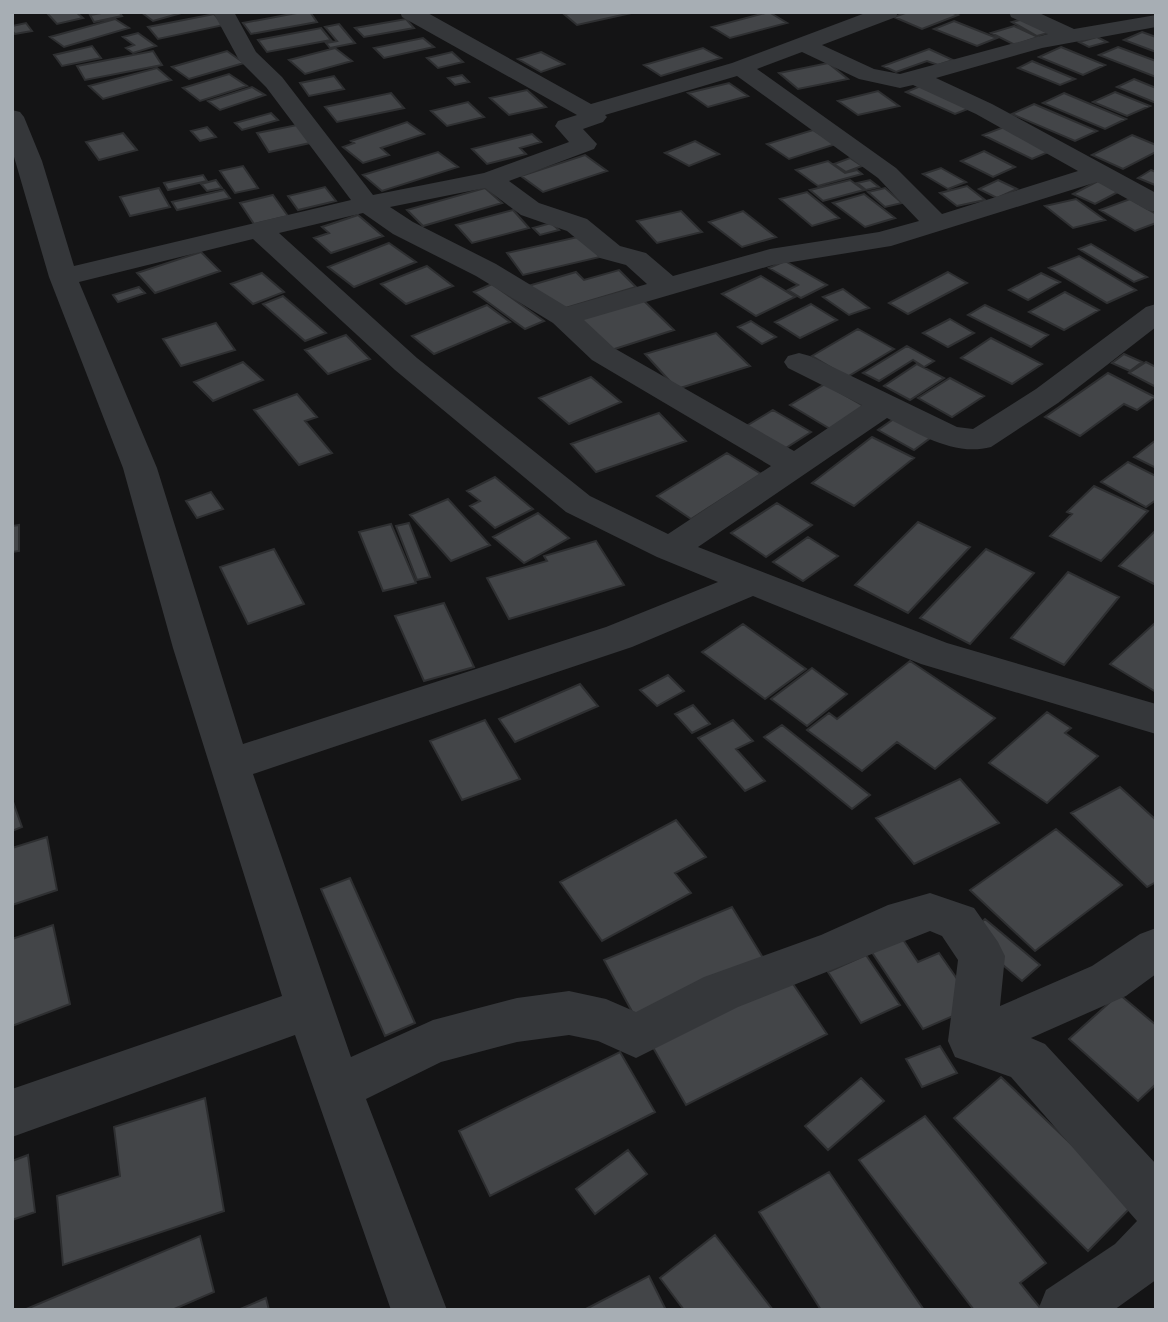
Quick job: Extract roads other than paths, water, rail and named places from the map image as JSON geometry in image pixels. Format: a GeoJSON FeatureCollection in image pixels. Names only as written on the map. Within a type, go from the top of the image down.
{"type":"FeatureCollection","features":[{"type":"Feature","properties":{"kind":"street"},"geometry":{"type":"LineString","coordinates":[[223,12],[247,55],[288,99],[367,204],[403,228],[486,270],[563,317],[603,354],[796,466]]}},
{"type":"Feature","properties":{"kind":"street"},"geometry":{"type":"LineString","coordinates":[[63,277],[258,229],[490,179],[585,144],[567,126],[595,117],[589,112],[410,12]]}},
{"type":"Feature","properties":{"kind":"street"},"geometry":{"type":"LineString","coordinates":[[589,112],[740,68],[888,12]]}},
{"type":"Feature","properties":{"kind":"street"},"geometry":{"type":"LineString","coordinates":[[1018,12],[1071,36]]}},
{"type":"Feature","properties":{"kind":"street"},"geometry":{"type":"LineString","coordinates":[[802,44],[867,74],[900,81],[1039,42],[1156,21]]}},
{"type":"Feature","properties":{"kind":"street"},"geometry":{"type":"LineString","coordinates":[[740,68],[887,173],[937,224]]}},
{"type":"Feature","properties":{"kind":"street"},"geometry":{"type":"LineString","coordinates":[[917,78],[984,109],[1156,204]]}},
{"type":"Feature","properties":{"kind":"street"},"geometry":{"type":"LineString","coordinates":[[12,117],[29,161],[63,277],[140,468],[192,648],[309,1008],[419,1310]]}},
{"type":"Feature","properties":{"kind":"street"},"geometry":{"type":"LineString","coordinates":[[563,317],[770,257],[881,240],[1102,172]]}},
{"type":"Feature","properties":{"kind":"street"},"geometry":{"type":"LineString","coordinates":[[490,179],[530,209],[577,225],[610,252],[636,259],[668,287]]}},
{"type":"Feature","properties":{"kind":"street"},"geometry":{"type":"LineString","coordinates":[[258,229],[406,364],[578,504],[670,549],[935,654],[1156,719]]}},
{"type":"Feature","properties":{"kind":"street"},"geometry":{"type":"LineString","coordinates":[[799,362],[950,436],[979,440],[1150,325]]}},
{"type":"Feature","properties":{"kind":"street"},"geometry":{"type":"LineString","coordinates":[[670,549],[884,405]]}},
{"type":"Feature","properties":{"kind":"street"},"geometry":{"type":"LineString","coordinates":[[230,765],[619,637],[753,582]]}},
{"type":"Feature","properties":{"kind":"street"},"geometry":{"type":"LineString","coordinates":[[337,1088],[433,1042],[517,1020],[569,1013],[606,1021],[636,1037],[721,992],[837,949],[904,919],[930,912],[958,922],[982,956],[972,1041]]}},
{"type":"Feature","properties":{"kind":"street"},"geometry":{"type":"LineString","coordinates":[[972,1041],[1109,981],[1156,948]]}},
{"type":"Feature","properties":{"kind":"street"},"geometry":{"type":"LineString","coordinates":[[12,1114],[309,1008]]}},
{"type":"Feature","properties":{"kind":"street"},"geometry":{"type":"LineString","coordinates":[[972,1041],[1028,1060],[1156,1203]]}},
{"type":"Feature","properties":{"kind":"street"},"geometry":{"type":"LineString","coordinates":[[1066,1310],[1134,1263],[1156,1240]]}}]}
